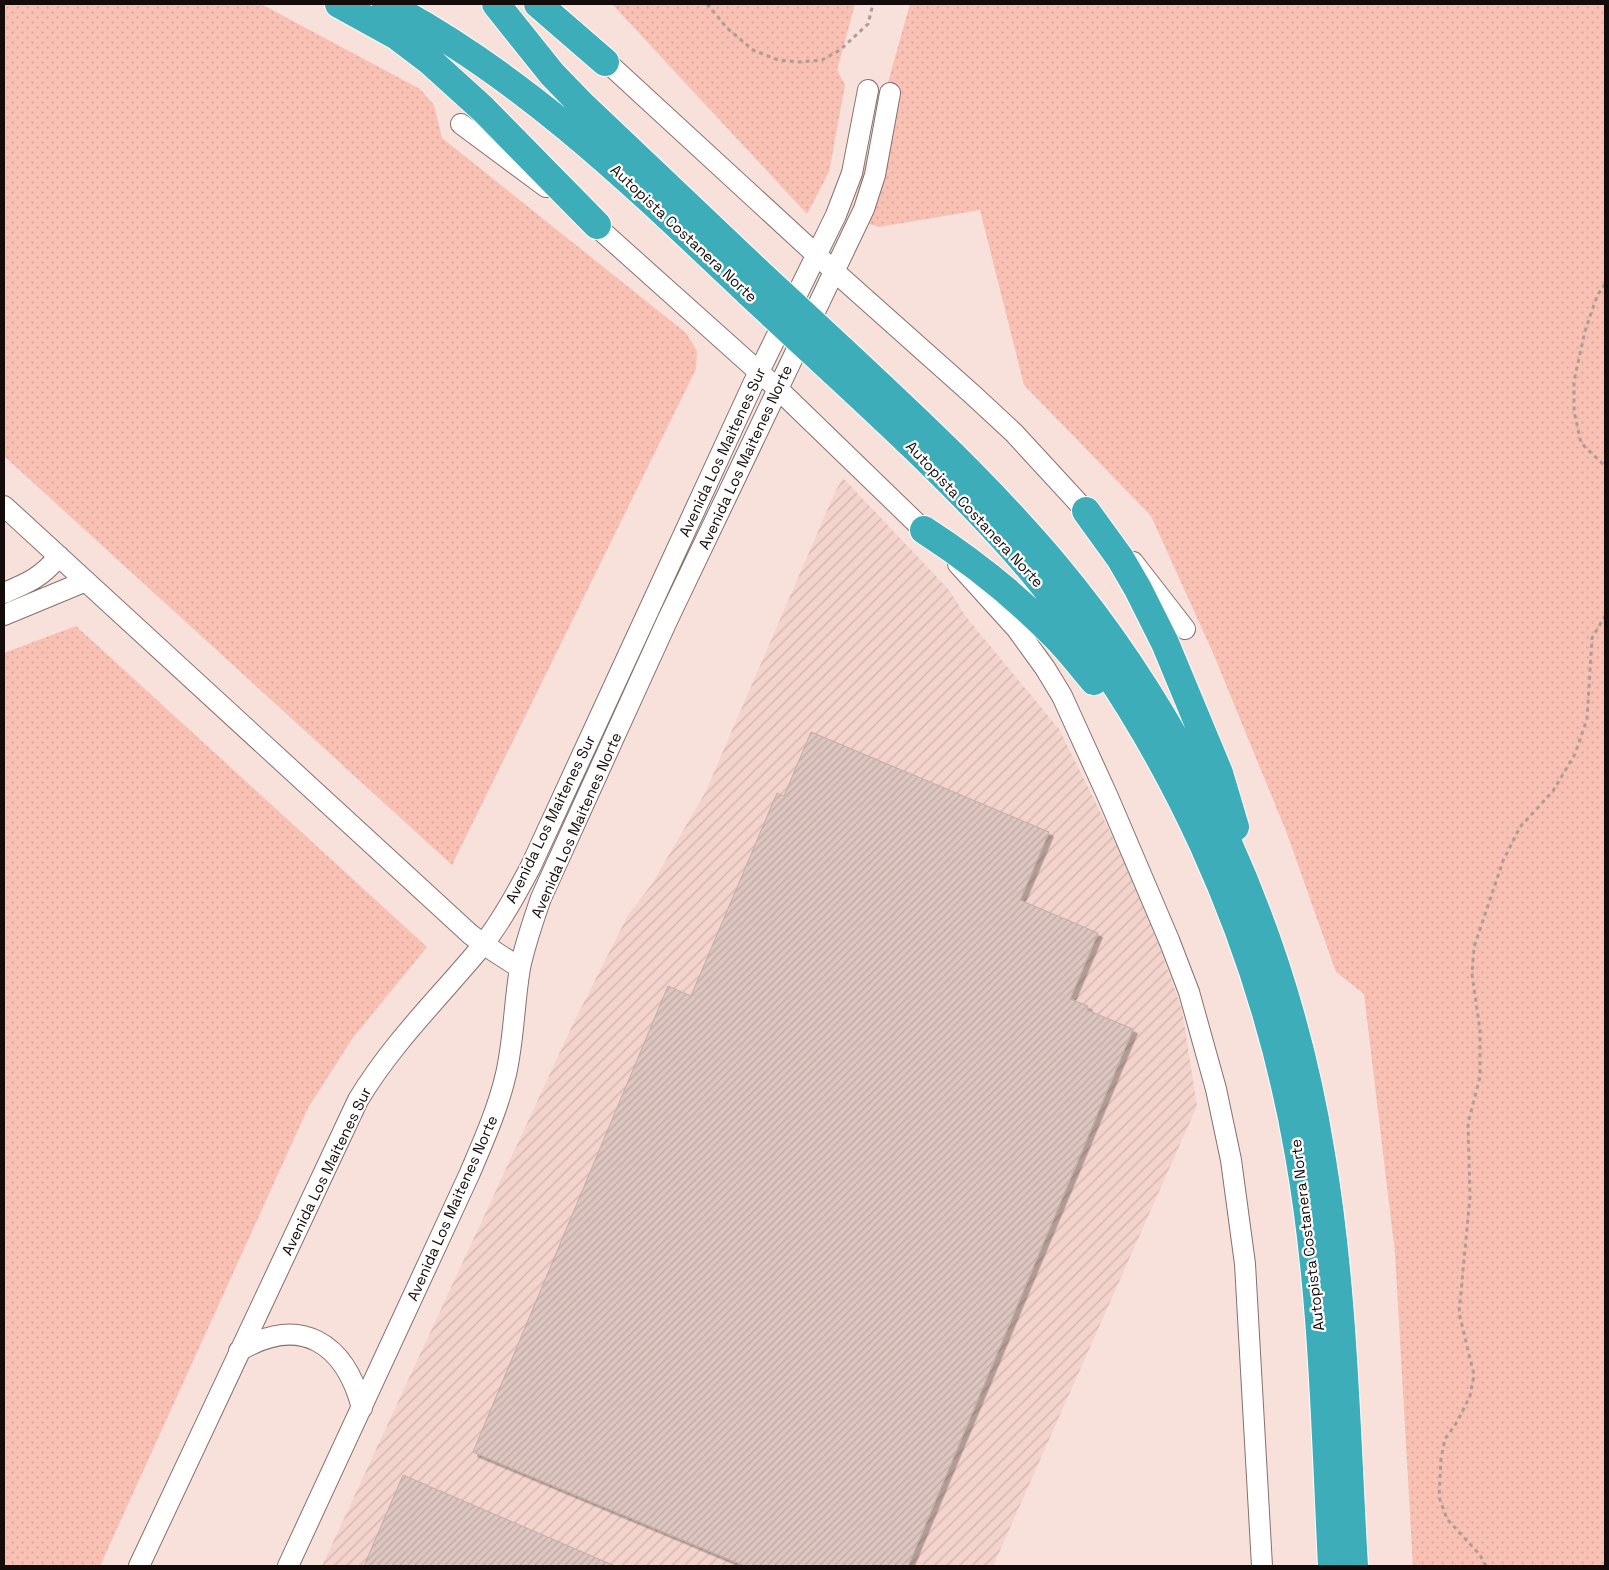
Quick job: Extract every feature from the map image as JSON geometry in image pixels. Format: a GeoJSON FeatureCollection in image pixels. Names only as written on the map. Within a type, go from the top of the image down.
{"type":"FeatureCollection","features":[{"type":"Feature","properties":{"kind":"highway"},"geometry":{"type":"LineString","coordinates":[[339,4],[397,36],[430,61],[483,109],[596,225]]}},
{"type":"Feature","properties":{"kind":"highway","name":"Autopista Costanera Norte"},"geometry":{"type":"LineString","coordinates":[[386,4],[431,29],[491,68],[542,105],[754,283],[837,359],[929,462],[1012,549],[1054,599],[1104,668],[1150,739],[1200,836],[1228,900],[1260,992],[1286,1084],[1300,1157],[1318,1306],[1332,1566]]}},
{"type":"Feature","properties":{"kind":"highway","name":"Autopista Costanera Norte"},"geometry":{"type":"LineString","coordinates":[[496,4],[552,74],[754,283]]}},
{"type":"Feature","properties":{"kind":"highway"},"geometry":{"type":"LineString","coordinates":[[538,4],[605,62]]}},
{"type":"Feature","properties":{"kind":"highway","name":"Autopista Costanera Norte"},"geometry":{"type":"LineString","coordinates":[[837,359],[905,408],[991,494],[1057,567],[1095,616],[1142,684],[1191,768],[1226,838],[1254,906],[1297,1037],[1321,1153],[1329,1209],[1342,1335],[1354,1566]]}},
{"type":"Feature","properties":{"kind":"highway"},"geometry":{"type":"LineString","coordinates":[[1086,511],[1120,558],[1138,589],[1178,672],[1219,773],[1233,819],[1254,906]]}},
{"type":"Feature","properties":{"kind":"highway"},"geometry":{"type":"LineString","coordinates":[[924,530],[966,558],[1000,585],[1058,638],[1117,710],[1200,836]]}},
{"type":"Feature","properties":{"kind":"street"},"geometry":{"type":"LineString","coordinates":[[556,4],[605,62],[1014,433],[1144,575],[1185,629]]}},
{"type":"Feature","properties":{"kind":"street","name":"Avenida Los Maitenes Sur"},"geometry":{"type":"LineString","coordinates":[[139,1566],[358,1100],[392,1049],[483,944],[503,915],[530,868],[759,372],[845,194],[852,173],[868,90]]}},
{"type":"Feature","properties":{"kind":"street","name":"Avenida Los Maitenes Norte"},"geometry":{"type":"LineString","coordinates":[[288,1566],[469,1175],[500,1098],[513,1033],[520,968],[541,898],[667,621],[869,195],[875,175],[890,93]]}},
{"type":"Feature","properties":{"kind":"street"},"geometry":{"type":"LineString","coordinates":[[462,124],[596,225],[778,389],[924,530],[1016,628],[1045,668],[1062,696],[1145,882],[1189,992],[1216,1089],[1231,1160],[1248,1302],[1262,1566]]}},
{"type":"Feature","properties":{"kind":"street"},"geometry":{"type":"LineString","coordinates":[[4,506],[470,934],[520,968]]}},
{"type":"Feature","properties":{"kind":"street"},"geometry":{"type":"LineString","coordinates":[[4,593],[39,577],[59,556]]}},
{"type":"Feature","properties":{"kind":"street"},"geometry":{"type":"LineString","coordinates":[[4,615],[86,581]]}},
{"type":"Feature","properties":{"kind":"street"},"geometry":{"type":"LineString","coordinates":[[648,611],[667,621]]}},
{"type":"Feature","properties":{"kind":"street"},"geometry":{"type":"LineString","coordinates":[[239,1351],[262,1340],[287,1334],[299,1335],[316,1341],[331,1350],[346,1367],[357,1390],[362,1408]]}},
{"type":"Feature","properties":{"kind":"path"},"geometry":{"type":"LineString","coordinates":[[707,4],[727,28],[753,50],[778,60],[799,62],[822,60],[840,50],[868,24],[873,4]]}},
{"type":"Feature","properties":{"kind":"path"},"geometry":{"type":"LineString","coordinates":[[1605,284],[1597,296],[1585,332],[1574,381],[1574,411],[1581,443],[1605,466]]}},
{"type":"Feature","properties":{"kind":"path"},"geometry":{"type":"LineString","coordinates":[[1486,1566],[1480,1555],[1446,1519],[1439,1497],[1441,1460],[1445,1439],[1457,1422],[1470,1396],[1474,1375],[1459,1313],[1470,1197],[1468,1123],[1480,1077],[1480,1030],[1472,974],[1474,947],[1503,861],[1520,827],[1553,791],[1574,754],[1587,719],[1592,638],[1605,616]]}},
{"type":"Feature","properties":{"kind":"shaded area"},"geometry":{"type":"Polygon","coordinates":[[[4,4],[261,4],[420,89],[434,105],[442,138],[686,333],[697,351],[696,369],[452,865],[4,456],[4,4]]]}},
{"type":"Feature","properties":{"kind":"shaded area"},"geometry":{"type":"Polygon","coordinates":[[[612,4],[855,4],[837,70],[845,85],[829,172],[807,214],[612,4]]]}},
{"type":"Feature","properties":{"kind":"shaded area"},"geometry":{"type":"Polygon","coordinates":[[[910,4],[1605,4],[1605,1566],[1413,1566],[1395,1253],[1364,994],[1336,972],[1286,831],[1213,653],[1151,516],[1024,385],[980,210],[879,227],[850,218],[910,4]]]}},
{"type":"Feature","properties":{"kind":"shaded area"},"geometry":{"type":"Polygon","coordinates":[[[843,478],[949,590],[966,617],[1059,729],[1139,890],[1182,1010],[1197,1106],[993,1566],[322,1566],[574,1022],[628,915],[652,884],[705,793],[836,490],[843,478]]]}},
{"type":"Feature","properties":{"kind":"shaded area"},"geometry":{"type":"Polygon","coordinates":[[[76,626],[427,947],[352,1039],[308,1108],[100,1566],[4,1566],[4,653],[76,626]]]}},
{"type":"Feature","properties":{"kind":"building"},"geometry":{"type":"Polygon","coordinates":[[[811,732],[1049,832],[1020,900],[1098,933],[1070,999],[1088,1006],[1087,1010],[1133,1029],[908,1566],[745,1566],[473,1452],[668,986],[691,996],[777,793],[784,796],[811,732]]]}},
{"type":"Feature","properties":{"kind":"building"},"geometry":{"type":"Polygon","coordinates":[[[403,1475],[615,1566],[364,1566],[403,1475]]]}}]}
